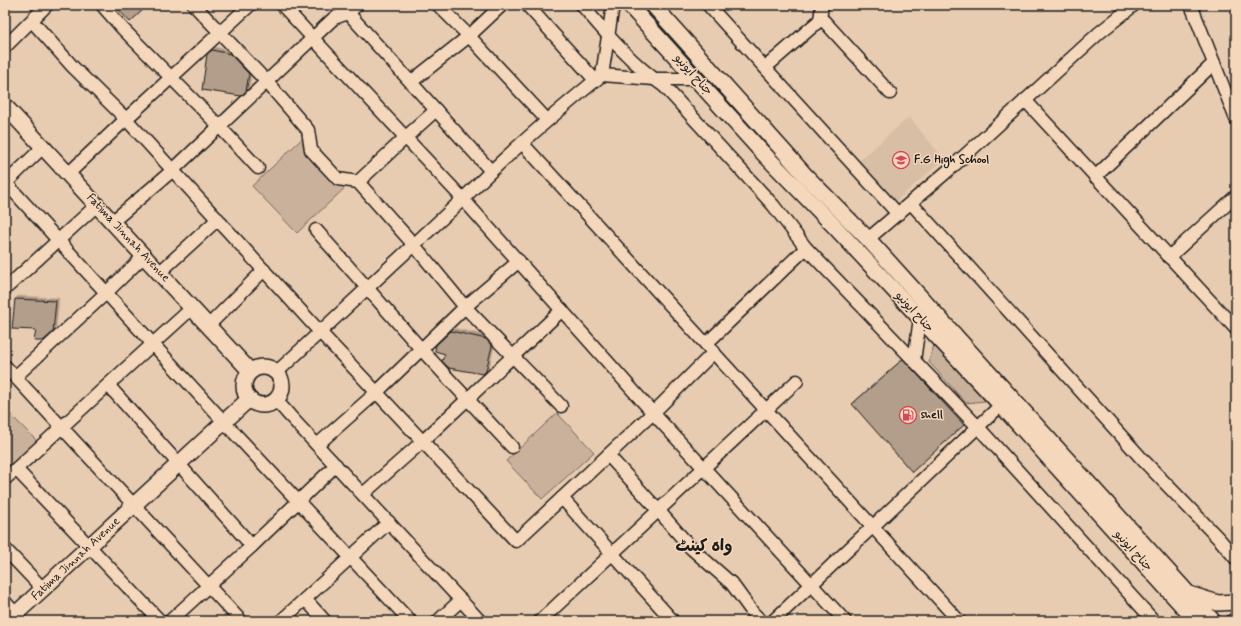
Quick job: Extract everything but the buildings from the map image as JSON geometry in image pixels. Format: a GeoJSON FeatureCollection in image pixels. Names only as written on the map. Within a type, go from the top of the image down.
{"type":"FeatureCollection","features":[{"type":"Feature","properties":{"kind":"main road","name":"جناح ایونیو"},"geometry":{"type":"LineString","coordinates":[[629,5],[698,79],[761,151],[1002,405],[1196,621]]}},
{"type":"Feature","properties":{"kind":"main road","name":"جناح ایونیو"},"geometry":{"type":"LineString","coordinates":[[653,5],[805,174],[868,239],[1213,621]]}},
{"type":"Feature","properties":{"kind":"main road","name":"Fatima Jinnah Avenue"},"geometry":{"type":"LineString","coordinates":[[5,106],[250,371]]}},
{"type":"Feature","properties":{"kind":"main road"},"geometry":{"type":"LineString","coordinates":[[259,367],[269,367],[277,372],[283,386],[282,391],[276,400],[266,405],[249,399],[244,388],[244,382],[250,371],[259,367]]}},
{"type":"Feature","properties":{"kind":"main road","name":"Fatima Jinnah Avenue"},"geometry":{"type":"LineString","coordinates":[[12,617],[249,399]]}},
{"type":"Feature","properties":{"kind":"main road"},"geometry":{"type":"LineString","coordinates":[[1188,594],[1218,603],[1236,602]]}},
{"type":"Feature","properties":{"kind":"street"},"geometry":{"type":"LineString","coordinates":[[5,48],[48,5]]}},
{"type":"Feature","properties":{"kind":"street"},"geometry":{"type":"LineString","coordinates":[[102,5],[123,29],[219,126],[258,168]]}},
{"type":"Feature","properties":{"kind":"street"},"geometry":{"type":"LineString","coordinates":[[194,5],[266,81],[308,130],[311,150],[338,179],[358,182],[414,245],[465,307],[561,406]]}},
{"type":"Feature","properties":{"kind":"street"},"geometry":{"type":"LineString","coordinates":[[68,174],[250,5]]}},
{"type":"Feature","properties":{"kind":"street"},"geometry":{"type":"LineString","coordinates":[[282,5],[463,199],[653,413],[704,466],[846,621]]}},
{"type":"Feature","properties":{"kind":"street"},"geometry":{"type":"LineString","coordinates":[[438,5],[547,120]]}},
{"type":"Feature","properties":{"kind":"street"},"geometry":{"type":"LineString","coordinates":[[411,82],[469,36],[502,5]]}},
{"type":"Feature","properties":{"kind":"street"},"geometry":{"type":"LineString","coordinates":[[527,5],[599,77],[698,79]]}},
{"type":"Feature","properties":{"kind":"street"},"geometry":{"type":"LineString","coordinates":[[582,5],[608,36],[654,79],[664,86],[773,205],[806,248],[978,427],[1154,621]]}},
{"type":"Feature","properties":{"kind":"street"},"geometry":{"type":"LineString","coordinates":[[277,372],[463,199],[490,171],[547,120],[599,77],[613,5]]}},
{"type":"Feature","properties":{"kind":"street"},"geometry":{"type":"LineString","coordinates":[[708,5],[766,67],[898,214]]}},
{"type":"Feature","properties":{"kind":"street"},"geometry":{"type":"LineString","coordinates":[[766,67],[820,20],[822,5]]}},
{"type":"Feature","properties":{"kind":"street"},"geometry":{"type":"LineString","coordinates":[[868,239],[911,203],[1099,33],[1134,5]]}},
{"type":"Feature","properties":{"kind":"street"},"geometry":{"type":"LineString","coordinates":[[1191,5],[1236,119]]}},
{"type":"Feature","properties":{"kind":"street"},"geometry":{"type":"LineString","coordinates":[[112,222],[173,170],[334,18],[349,8],[411,82],[490,171]]}},
{"type":"Feature","properties":{"kind":"street"},"geometry":{"type":"LineString","coordinates":[[820,20],[824,21],[890,93]]}},
{"type":"Feature","properties":{"kind":"street"},"geometry":{"type":"LineString","coordinates":[[32,21],[73,66],[126,119],[320,332],[516,541],[653,413],[710,348],[806,248]]}},
{"type":"Feature","properties":{"kind":"street"},"geometry":{"type":"LineString","coordinates":[[1095,177],[1214,63]]}},
{"type":"Feature","properties":{"kind":"street"},"geometry":{"type":"LineString","coordinates":[[1025,100],[1236,329]]}},
{"type":"Feature","properties":{"kind":"street"},"geometry":{"type":"LineString","coordinates":[[358,182],[436,110]]}},
{"type":"Feature","properties":{"kind":"street"},"geometry":{"type":"LineString","coordinates":[[522,143],[958,621]]}},
{"type":"Feature","properties":{"kind":"street"},"geometry":{"type":"LineString","coordinates":[[43,147],[5,184],[410,621]]}},
{"type":"Feature","properties":{"kind":"street"},"geometry":{"type":"LineString","coordinates":[[1169,257],[1236,196]]}},
{"type":"Feature","properties":{"kind":"street"},"geometry":{"type":"LineString","coordinates":[[911,203],[1138,454],[1220,540],[1236,559]]}},
{"type":"Feature","properties":{"kind":"street"},"geometry":{"type":"LineString","coordinates":[[5,289],[97,205]]}},
{"type":"Feature","properties":{"kind":"street"},"geometry":{"type":"LineString","coordinates":[[159,273],[218,219]]}},
{"type":"Feature","properties":{"kind":"street"},"geometry":{"type":"LineString","coordinates":[[316,230],[421,349],[512,447]]}},
{"type":"Feature","properties":{"kind":"street"},"geometry":{"type":"LineString","coordinates":[[15,377],[144,256]]}},
{"type":"Feature","properties":{"kind":"street"},"geometry":{"type":"LineString","coordinates":[[317,445],[376,392],[465,307],[519,262]]}},
{"type":"Feature","properties":{"kind":"street"},"geometry":{"type":"LineString","coordinates":[[208,326],[264,270]]}},
{"type":"Feature","properties":{"kind":"street"},"geometry":{"type":"LineString","coordinates":[[5,479],[192,308]]}},
{"type":"Feature","properties":{"kind":"street"},"geometry":{"type":"LineString","coordinates":[[363,494],[562,310]]}},
{"type":"Feature","properties":{"kind":"street"},"geometry":{"type":"LineString","coordinates":[[914,361],[920,318]]}},
{"type":"Feature","properties":{"kind":"street"},"geometry":{"type":"LineString","coordinates":[[5,366],[241,621]]}},
{"type":"Feature","properties":{"kind":"street"},"geometry":{"type":"LineString","coordinates":[[546,619],[611,554],[797,381]]}},
{"type":"Feature","properties":{"kind":"street"},"geometry":{"type":"LineString","coordinates":[[108,385],[252,546]]}},
{"type":"Feature","properties":{"kind":"street"},"geometry":{"type":"LineString","coordinates":[[276,400],[480,621]]}},
{"type":"Feature","properties":{"kind":"street"},"geometry":{"type":"LineString","coordinates":[[773,621],[1002,405]]}},
{"type":"Feature","properties":{"kind":"street"},"geometry":{"type":"LineString","coordinates":[[608,455],[691,548],[732,584],[753,613],[761,621]]}},
{"type":"Feature","properties":{"kind":"street"},"geometry":{"type":"LineString","coordinates":[[170,621],[252,546],[336,465]]}},
{"type":"Feature","properties":{"kind":"street"},"geometry":{"type":"LineString","coordinates":[[16,469],[160,621]]}},
{"type":"Feature","properties":{"kind":"street"},"geometry":{"type":"LineString","coordinates":[[562,498],[673,621]]}},
{"type":"Feature","properties":{"kind":"street"},"geometry":{"type":"LineString","coordinates":[[281,621],[389,522]]}},
{"type":"Feature","properties":{"kind":"street"},"geometry":{"type":"LineString","coordinates":[[5,549],[43,589]]}},
{"type":"Feature","properties":{"kind":"street"},"geometry":{"type":"LineString","coordinates":[[305,599],[325,621]]}},
{"type":"Feature","properties":{"kind":"street"},"geometry":{"type":"LineString","coordinates":[[438,621],[460,600]]}},
{"type":"Feature","properties":{"kind":"street"},"geometry":{"type":"LineString","coordinates":[[5,602],[12,617]]}},
{"type":"Feature","properties":{"kind":"street"},"geometry":{"type":"LineString","coordinates":[[1232,621],[1236,618]]}},
{"type":"Feature","properties":{"kind":"shaded area","name":"F.G High School"},"geometry":{"type":"Polygon","coordinates":[[[909,117],[944,159],[894,203],[859,161],[909,117]]]}},
{"type":"Feature","properties":{"kind":"shaded area"},"geometry":{"type":"Polygon","coordinates":[[[305,136],[350,183],[297,233],[252,186],[305,136]]]}},
{"type":"Feature","properties":{"kind":"shaded area"},"geometry":{"type":"Polygon","coordinates":[[[937,342],[986,396],[985,401],[966,403],[929,362],[934,345],[937,342]]]}},
{"type":"Feature","properties":{"kind":"shaded area"},"geometry":{"type":"Polygon","coordinates":[[[5,409],[38,442],[5,473],[5,409]]]}},
{"type":"Feature","properties":{"kind":"shaded area"},"geometry":{"type":"Polygon","coordinates":[[[557,413],[594,452],[542,499],[506,461],[557,413]]]}},
{"type":"Feature","properties":{"kind":"place","name":"F.G High School"},"geometry":{"type":"Point","coordinates":[901,160]}},
{"type":"Feature","properties":{"kind":"place","name":"shell"},"geometry":{"type":"Point","coordinates":[908,415]}},
{"type":"Feature","properties":{"kind":"district","name":"واہ کینٹ"},"geometry":{"type":"Point","coordinates":[704,546]}}]}
